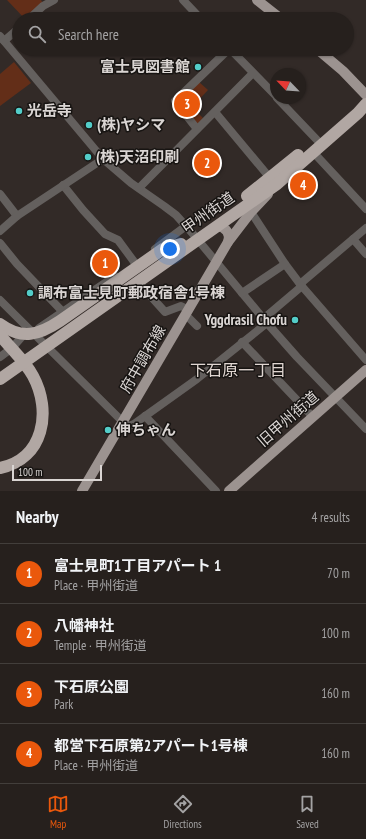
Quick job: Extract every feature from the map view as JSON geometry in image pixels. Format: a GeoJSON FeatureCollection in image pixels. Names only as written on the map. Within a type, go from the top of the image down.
{"type":"FeatureCollection","features":[{"type":"Feature","properties":{"kind":"highway","name":"甲州街道"},"geometry":{"type":"LineString","coordinates":[[2,376],[193,234],[274,181],[353,107],[366,99]]}},
{"type":"Feature","properties":{"kind":"highway","name":"甲州街道"},"geometry":{"type":"LineString","coordinates":[[45,344],[138,282],[193,234],[217,226],[274,181],[314,153],[366,104]]}},
{"type":"Feature","properties":{"kind":"highway"},"geometry":{"type":"LineString","coordinates":[[0,324],[10,330],[22,334],[35,333],[51,327],[163,249],[181,244]]}},
{"type":"Feature","properties":{"kind":"highway"},"geometry":{"type":"LineString","coordinates":[[0,335],[30,370],[40,390],[43,415],[41,430],[33,443],[14,457],[0,461]]}},
{"type":"Feature","properties":{"kind":"highway"},"geometry":{"type":"LineString","coordinates":[[0,345],[20,366],[29,379],[37,406],[36,428],[30,453],[12,465],[0,468]]}},
{"type":"Feature","properties":{"kind":"main road"},"geometry":{"type":"LineString","coordinates":[[257,0],[272,12]]}},
{"type":"Feature","properties":{"kind":"main road"},"geometry":{"type":"LineString","coordinates":[[325,56],[343,71],[366,95]]}},
{"type":"Feature","properties":{"kind":"main road","name":"府中調布線"},"geometry":{"type":"LineString","coordinates":[[82,491],[124,422],[228,242],[274,181]]}},
{"type":"Feature","properties":{"kind":"main road"},"geometry":{"type":"LineString","coordinates":[[217,226],[228,232],[230,237],[228,242]]}},
{"type":"Feature","properties":{"kind":"main road","name":"旧甲州街道"},"geometry":{"type":"LineString","coordinates":[[229,491],[366,370]]}},
{"type":"Feature","properties":{"kind":"street"},"geometry":{"type":"LineString","coordinates":[[37,12],[43,6],[54,0]]}},
{"type":"Feature","properties":{"kind":"street"},"geometry":{"type":"LineString","coordinates":[[183,0],[194,12]]}},
{"type":"Feature","properties":{"kind":"street"},"geometry":{"type":"LineString","coordinates":[[12,32],[2,38],[12,50]]}},
{"type":"Feature","properties":{"kind":"street"},"geometry":{"type":"LineString","coordinates":[[17,56],[103,159],[119,174],[164,206],[193,234],[297,358],[336,396],[366,429]]}},
{"type":"Feature","properties":{"kind":"street"},"geometry":{"type":"LineString","coordinates":[[198,129],[175,101],[223,56]]}},
{"type":"Feature","properties":{"kind":"street"},"geometry":{"type":"LineString","coordinates":[[237,56],[270,90]]}},
{"type":"Feature","properties":{"kind":"street"},"geometry":{"type":"LineString","coordinates":[[139,188],[253,73]]}},
{"type":"Feature","properties":{"kind":"street"},"geometry":{"type":"LineString","coordinates":[[284,104],[317,140]]}},
{"type":"Feature","properties":{"kind":"street"},"geometry":{"type":"LineString","coordinates":[[214,112],[274,181]]}},
{"type":"Feature","properties":{"kind":"street"},"geometry":{"type":"LineString","coordinates":[[314,153],[366,209]]}},
{"type":"Feature","properties":{"kind":"street"},"geometry":{"type":"LineString","coordinates":[[0,231],[17,216],[103,159]]}},
{"type":"Feature","properties":{"kind":"street"},"geometry":{"type":"LineString","coordinates":[[63,185],[105,234],[118,240],[135,263]]}},
{"type":"Feature","properties":{"kind":"street"},"geometry":{"type":"LineString","coordinates":[[0,194],[17,216]]}},
{"type":"Feature","properties":{"kind":"street"},"geometry":{"type":"LineString","coordinates":[[251,212],[285,264],[301,285],[366,360]]}},
{"type":"Feature","properties":{"kind":"street"},"geometry":{"type":"LineString","coordinates":[[0,300],[126,425],[129,426],[197,379],[242,342],[301,285],[366,228]]}},
{"type":"Feature","properties":{"kind":"street"},"geometry":{"type":"LineString","coordinates":[[0,357],[12,348],[30,330],[135,263],[193,234]]}},
{"type":"Feature","properties":{"kind":"street"},"geometry":{"type":"LineString","coordinates":[[353,239],[366,254]]}},
{"type":"Feature","properties":{"kind":"street"},"geometry":{"type":"LineString","coordinates":[[0,243],[17,264],[62,311]]}},
{"type":"Feature","properties":{"kind":"street"},"geometry":{"type":"LineString","coordinates":[[242,293],[285,264]]}},
{"type":"Feature","properties":{"kind":"street"},"geometry":{"type":"LineString","coordinates":[[138,282],[165,312],[181,306],[188,312],[197,326]]}},
{"type":"Feature","properties":{"kind":"street"},"geometry":{"type":"LineString","coordinates":[[242,342],[313,417]]}},
{"type":"Feature","properties":{"kind":"street"},"geometry":{"type":"LineString","coordinates":[[145,416],[216,491]]}},
{"type":"Feature","properties":{"kind":"shaded area"},"geometry":{"type":"Polygon","coordinates":[[[7,0],[41,0],[43,3],[33,12],[18,12],[7,0]]]}},
{"type":"Feature","properties":{"kind":"shaded area"},"geometry":{"type":"Polygon","coordinates":[[[14,62],[31,83],[0,106],[0,74],[14,62]]]}},
{"type":"Feature","properties":{"kind":"shaded area"},"geometry":{"type":"Polygon","coordinates":[[[199,82],[208,90],[192,107],[203,118],[197,125],[178,100],[199,82]]]}},
{"type":"Feature","properties":{"kind":"place","name":"富士見図書館"},"geometry":{"type":"Point","coordinates":[198,67]}},
{"type":"Feature","properties":{"kind":"place","name":"下石原公園"},"geometry":{"type":"Point","coordinates":[187,104]}},
{"type":"Feature","properties":{"kind":"place","name":"光岳寺"},"geometry":{"type":"Point","coordinates":[19,111]}},
{"type":"Feature","properties":{"kind":"place","name":"(株)ヤシマ"},"geometry":{"type":"Point","coordinates":[89,125]}},
{"type":"Feature","properties":{"kind":"place","name":"(株)天沼印刷"},"geometry":{"type":"Point","coordinates":[88,157]}},
{"type":"Feature","properties":{"kind":"place","name":"八幡神社"},"geometry":{"type":"Point","coordinates":[207,163]}},
{"type":"Feature","properties":{"kind":"place","name":"都営下石原第2アパート1号棟"},"geometry":{"type":"Point","coordinates":[303,185]}},
{"type":"Feature","properties":{"kind":"place","name":"富士見町1丁目アパート 1"},"geometry":{"type":"Point","coordinates":[105,263]}},
{"type":"Feature","properties":{"kind":"place","name":"調布富士見町郵政宿舎1号棟"},"geometry":{"type":"Point","coordinates":[30,293]}},
{"type":"Feature","properties":{"kind":"place","name":"Yggdrasil Chofu"},"geometry":{"type":"Point","coordinates":[295,320]}},
{"type":"Feature","properties":{"kind":"place","name":"伸ちゃん"},"geometry":{"type":"Point","coordinates":[108,430]}},
{"type":"Feature","properties":{"kind":"district","name":"下石原一丁目"},"geometry":{"type":"Point","coordinates":[238,370]}}]}
